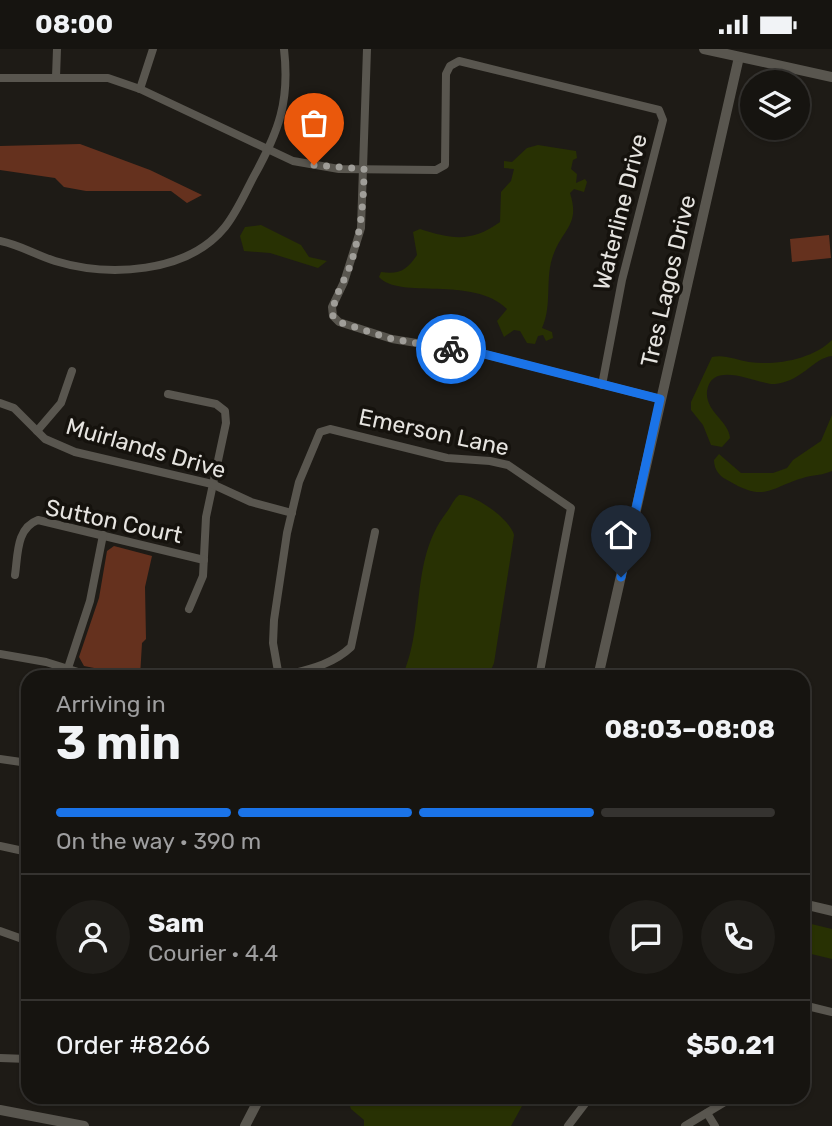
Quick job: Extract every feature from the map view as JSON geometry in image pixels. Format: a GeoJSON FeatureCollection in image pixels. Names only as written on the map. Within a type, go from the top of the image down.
{"type":"FeatureCollection","features":[{"type":"Feature","properties":{"kind":"main road"},"geometry":{"type":"LineString","coordinates":[[704,49],[832,77]]}},
{"type":"Feature","properties":{"kind":"street"},"geometry":{"type":"LineString","coordinates":[[56,77],[57,49]]}},
{"type":"Feature","properties":{"kind":"street"},"geometry":{"type":"LineString","coordinates":[[140,89],[153,49]]}},
{"type":"Feature","properties":{"kind":"street"},"geometry":{"type":"LineString","coordinates":[[0,241],[55,261],[87,267],[151,267],[174,260],[205,245],[224,228],[268,150],[284,109],[284,49]]}},
{"type":"Feature","properties":{"kind":"street"},"geometry":{"type":"LineString","coordinates":[[366,49],[361,228],[351,263],[332,307],[333,316],[339,322],[392,339],[484,354],[660,399]]}},
{"type":"Feature","properties":{"kind":"street","name":"Tres Lagos Drive"},"geometry":{"type":"LineString","coordinates":[[600,670],[739,57]]}},
{"type":"Feature","properties":{"kind":"street","name":"Waterline Drive"},"geometry":{"type":"LineString","coordinates":[[364,169],[436,170],[445,165],[446,75],[450,66],[458,61],[659,110],[663,120],[622,280],[602,385]]}},
{"type":"Feature","properties":{"kind":"street"},"geometry":{"type":"LineString","coordinates":[[0,78],[108,78],[140,89],[268,150],[314,165],[364,169]]}},
{"type":"Feature","properties":{"kind":"street"},"geometry":{"type":"LineString","coordinates":[[37,431],[61,403],[72,371]]}},
{"type":"Feature","properties":{"kind":"street"},"geometry":{"type":"LineString","coordinates":[[168,394],[216,404],[225,411],[226,423],[212,484],[203,576],[190,609]]}},
{"type":"Feature","properties":{"kind":"street","name":"Muirlands Drive"},"geometry":{"type":"LineString","coordinates":[[0,403],[13,408],[45,439],[75,451],[212,484],[251,502],[292,513]]}},
{"type":"Feature","properties":{"kind":"street","name":"Emerson Lane"},"geometry":{"type":"LineString","coordinates":[[292,513],[299,482],[320,432],[330,429],[447,458],[508,465],[524,473],[571,508],[541,670]]}},
{"type":"Feature","properties":{"kind":"street"},"geometry":{"type":"LineString","coordinates":[[278,670],[273,643],[274,620],[292,513]]}},
{"type":"Feature","properties":{"kind":"street","name":"Sutton Court"},"geometry":{"type":"LineString","coordinates":[[15,575],[22,532],[28,523],[38,520],[204,560]]}},
{"type":"Feature","properties":{"kind":"street"},"geometry":{"type":"LineString","coordinates":[[305,670],[340,658],[351,647],[375,532]]}},
{"type":"Feature","properties":{"kind":"street"},"geometry":{"type":"LineString","coordinates":[[68,668],[90,601],[103,535]]}},
{"type":"Feature","properties":{"kind":"street"},"geometry":{"type":"LineString","coordinates":[[0,654],[74,670]]}},
{"type":"Feature","properties":{"kind":"street"},"geometry":{"type":"LineString","coordinates":[[0,759],[21,762]]}},
{"type":"Feature","properties":{"kind":"street"},"geometry":{"type":"LineString","coordinates":[[0,846],[21,850]]}},
{"type":"Feature","properties":{"kind":"street"},"geometry":{"type":"LineString","coordinates":[[810,906],[832,911]]}},
{"type":"Feature","properties":{"kind":"street"},"geometry":{"type":"LineString","coordinates":[[0,931],[21,938]]}},
{"type":"Feature","properties":{"kind":"street"},"geometry":{"type":"LineString","coordinates":[[810,1007],[832,1012]]}},
{"type":"Feature","properties":{"kind":"street"},"geometry":{"type":"LineString","coordinates":[[0,1058],[21,1059]]}},
{"type":"Feature","properties":{"kind":"street"},"geometry":{"type":"LineString","coordinates":[[245,1126],[256,1104]]}},
{"type":"Feature","properties":{"kind":"street"},"geometry":{"type":"LineString","coordinates":[[568,1126],[585,1104]]}},
{"type":"Feature","properties":{"kind":"street"},"geometry":{"type":"LineString","coordinates":[[685,1126],[722,1104]]}},
{"type":"Feature","properties":{"kind":"street"},"geometry":{"type":"LineString","coordinates":[[0,1110],[84,1126]]}},
{"type":"Feature","properties":{"kind":"street"},"geometry":{"type":"LineString","coordinates":[[707,1113],[715,1126]]}},
{"type":"Feature","properties":{"kind":"shaded area"},"geometry":{"type":"Polygon","coordinates":[[[80,144],[150,170],[202,195],[187,203],[171,191],[86,191],[64,187],[55,178],[0,170],[0,146],[80,144]]]}},
{"type":"Feature","properties":{"kind":"shaded area"},"geometry":{"type":"Polygon","coordinates":[[[538,145],[576,151],[577,158],[573,160],[571,169],[577,174],[576,183],[585,179],[587,182],[584,192],[574,189],[570,193],[573,203],[572,219],[554,253],[549,271],[547,310],[542,328],[552,332],[553,338],[546,341],[543,335],[538,336],[535,344],[527,343],[520,331],[514,330],[504,337],[497,321],[507,309],[493,299],[457,290],[403,287],[389,284],[379,277],[381,272],[393,273],[406,268],[417,255],[413,232],[420,229],[451,237],[470,236],[490,229],[500,222],[501,192],[511,181],[514,169],[504,168],[504,161],[512,162],[527,148],[538,145]]]}},
{"type":"Feature","properties":{"kind":"shaded area"},"geometry":{"type":"Polygon","coordinates":[[[261,225],[301,245],[309,257],[327,261],[318,268],[270,253],[244,251],[240,236],[245,227],[261,225]]]}},
{"type":"Feature","properties":{"kind":"shaded area"},"geometry":{"type":"Polygon","coordinates":[[[829,235],[831,258],[792,262],[790,239],[829,235]]]}},
{"type":"Feature","properties":{"kind":"shaded area"},"geometry":{"type":"Polygon","coordinates":[[[832,340],[832,356],[785,382],[768,384],[727,375],[718,376],[711,381],[707,398],[713,411],[726,426],[730,438],[722,447],[711,445],[703,425],[691,410],[691,402],[712,357],[760,363],[782,362],[815,352],[832,340]]]}},
{"type":"Feature","properties":{"kind":"shaded area"},"geometry":{"type":"Polygon","coordinates":[[[832,415],[832,471],[760,492],[741,488],[716,470],[714,460],[719,454],[741,473],[773,473],[787,468],[793,460],[821,441],[832,415]]]}},
{"type":"Feature","properties":{"kind":"shaded area"},"geometry":{"type":"Polygon","coordinates":[[[459,495],[474,498],[506,522],[514,535],[494,663],[491,670],[404,670],[414,636],[427,552],[434,532],[459,495]]]}},
{"type":"Feature","properties":{"kind":"shaded area"},"geometry":{"type":"Polygon","coordinates":[[[114,546],[152,556],[145,587],[146,639],[142,643],[140,670],[104,670],[84,666],[79,657],[99,598],[107,551],[114,546]]]}},
{"type":"Feature","properties":{"kind":"shaded area"},"geometry":{"type":"Polygon","coordinates":[[[810,924],[832,929],[832,959],[810,954],[810,924]]]}},
{"type":"Feature","properties":{"kind":"shaded area"},"geometry":{"type":"Polygon","coordinates":[[[349,1104],[523,1104],[511,1126],[364,1126],[364,1120],[351,1109],[349,1104]]]}},
{"type":"Feature","properties":{"kind":"way so far"},"geometry":{"type":"LineString","coordinates":[[314,165],[364,169],[361,228],[351,263],[332,307],[333,316],[339,322],[392,339],[451,349]]}},
{"type":"Feature","properties":{"kind":"route"},"geometry":{"type":"LineString","coordinates":[[451,349],[484,354],[660,399],[621,577]]}}]}
